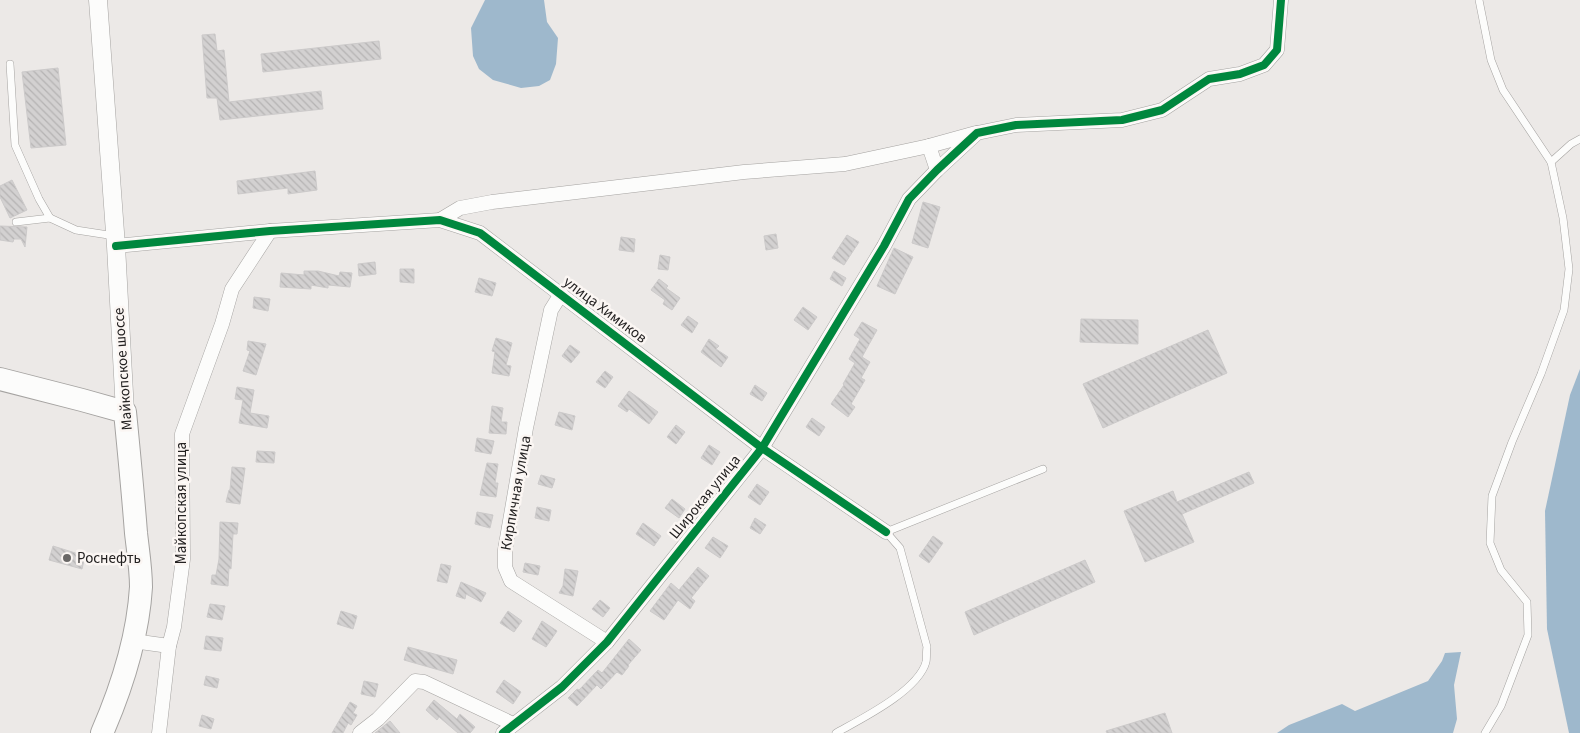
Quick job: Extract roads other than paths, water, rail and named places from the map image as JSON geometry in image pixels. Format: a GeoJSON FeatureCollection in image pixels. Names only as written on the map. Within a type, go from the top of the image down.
{"type":"FeatureCollection","features":[{"type":"Feature","properties":{"kind":"main road"},"geometry":{"type":"LineString","coordinates":[[0,379],[125,412]]}},
{"type":"Feature","properties":{"kind":"main road","name":"Майкопское шоссе"},"geometry":{"type":"LineString","coordinates":[[102,733],[122,683],[137,624],[141,585],[125,412]]}},
{"type":"Feature","properties":{"kind":"street","name":"Майкопское шоссе"},"geometry":{"type":"LineString","coordinates":[[98,0],[116,241],[125,412]]}},
{"type":"Feature","properties":{"kind":"street"},"geometry":{"type":"LineString","coordinates":[[440,220],[460,208],[492,202],[744,172],[845,164],[1016,125],[1122,120],[1162,110],[1209,79],[1240,74],[1264,65],[1277,50],[1281,0]]}},
{"type":"Feature","properties":{"kind":"street","name":"Широкая улица"},"geometry":{"type":"LineString","coordinates":[[508,729],[562,687],[607,642],[762,448],[884,246],[909,199],[977,133]]}},
{"type":"Feature","properties":{"kind":"street"},"geometry":{"type":"LineString","coordinates":[[929,146],[937,170]]}},
{"type":"Feature","properties":{"kind":"street","name":"улица Химиков"},"geometry":{"type":"LineString","coordinates":[[116,241],[440,220],[480,233],[762,448],[886,532]]}},
{"type":"Feature","properties":{"kind":"street","name":"Майкопская улица"},"geometry":{"type":"LineString","coordinates":[[159,733],[169,646],[174,627],[183,559],[182,434],[222,324],[232,289],[270,232]]}},
{"type":"Feature","properties":{"kind":"street","name":"Кирпичная улица"},"geometry":{"type":"LineString","coordinates":[[561,294],[551,310],[526,428],[505,550],[505,567],[511,581],[607,642]]}},
{"type":"Feature","properties":{"kind":"street"},"geometry":{"type":"LineString","coordinates":[[133,641],[169,646]]}},
{"type":"Feature","properties":{"kind":"street"},"geometry":{"type":"LineString","coordinates":[[360,733],[378,719],[415,681],[424,682],[508,729]]}},
{"type":"Feature","properties":{"kind":"lane"},"geometry":{"type":"LineString","coordinates":[[1479,0],[1491,60],[1503,90],[1551,162],[1564,218],[1569,269],[1564,310],[1542,374],[1512,442],[1492,496],[1490,544],[1501,570],[1527,602],[1528,635],[1501,706],[1485,733]]}},
{"type":"Feature","properties":{"kind":"lane"},"geometry":{"type":"LineString","coordinates":[[10,64],[15,145],[39,199],[50,218]]}},
{"type":"Feature","properties":{"kind":"lane"},"geometry":{"type":"LineString","coordinates":[[1551,162],[1571,144],[1580,139]]}},
{"type":"Feature","properties":{"kind":"lane"},"geometry":{"type":"LineString","coordinates":[[16,222],[50,218],[76,230],[116,241]]}},
{"type":"Feature","properties":{"kind":"lane"},"geometry":{"type":"LineString","coordinates":[[836,733],[890,702],[914,681],[926,663],[926,647],[900,548],[886,532],[1043,469]]}},
{"type":"Feature","properties":{"kind":"water"},"geometry":{"type":"Polygon","coordinates":[[[485,0],[544,0],[547,22],[558,38],[556,64],[550,80],[539,86],[521,88],[493,80],[479,69],[473,56],[471,28],[485,0]]]}},
{"type":"Feature","properties":{"kind":"water"},"geometry":{"type":"Polygon","coordinates":[[[1580,369],[1580,733],[1569,733],[1547,629],[1545,511],[1570,395],[1580,369]]]}},
{"type":"Feature","properties":{"kind":"water"},"geometry":{"type":"Polygon","coordinates":[[[1461,652],[1454,685],[1457,719],[1453,733],[1277,733],[1289,725],[1342,704],[1355,711],[1428,681],[1442,661],[1445,653],[1461,652]]]}},
{"type":"Feature","properties":{"kind":"place","name":"Роснефть"},"geometry":{"type":"Point","coordinates":[67,558]}}]}
